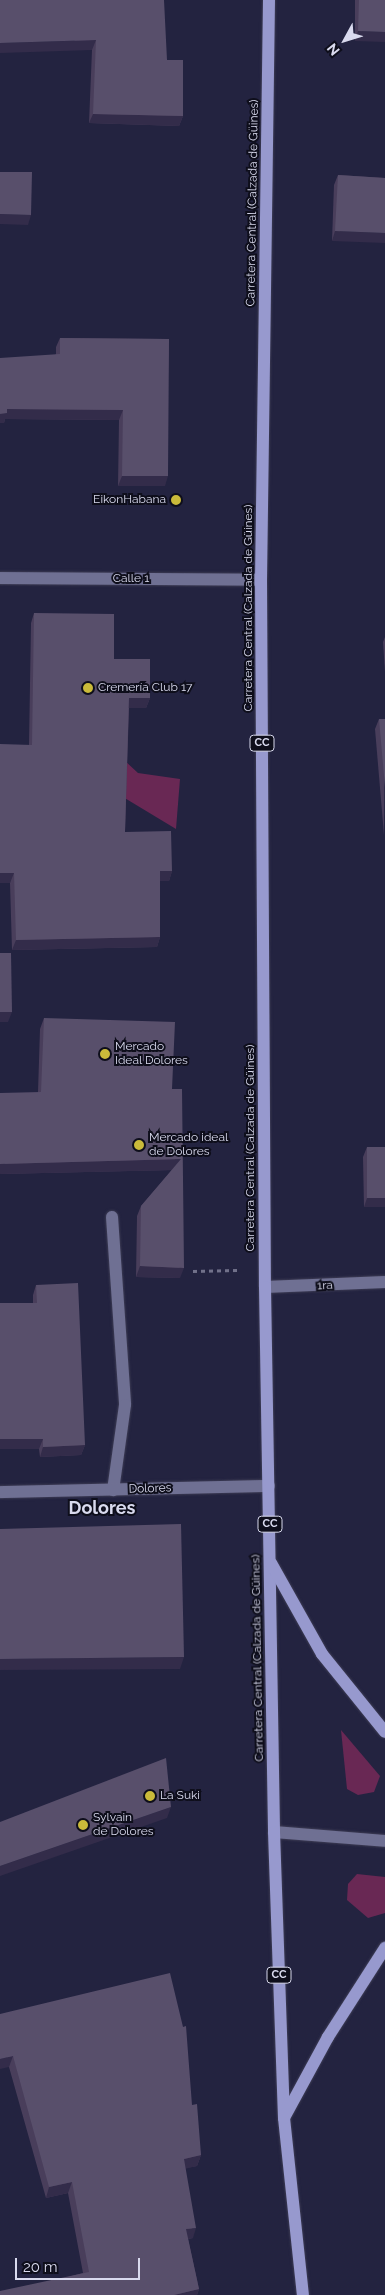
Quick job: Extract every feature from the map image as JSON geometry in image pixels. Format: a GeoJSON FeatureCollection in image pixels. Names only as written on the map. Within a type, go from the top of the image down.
{"type":"FeatureCollection","features":[{"type":"Feature","properties":{"kind":"main road","name":"Carretera Central (Calzada de Güines)"},"geometry":{"type":"LineString","coordinates":[[269,0],[261,580],[265,1287],[274,1832],[284,2118],[303,2295]]}},
{"type":"Feature","properties":{"kind":"main road"},"geometry":{"type":"LineString","coordinates":[[270,1562],[322,1654],[385,1732]]}},
{"type":"Feature","properties":{"kind":"main road"},"geometry":{"type":"LineString","coordinates":[[284,2118],[328,2037],[385,1948]]}},
{"type":"Feature","properties":{"kind":"street","name":"Calle 1"},"geometry":{"type":"LineString","coordinates":[[0,578],[261,580]]}},
{"type":"Feature","properties":{"kind":"street"},"geometry":{"type":"LineString","coordinates":[[112,1217],[125,1405],[113,1490]]}},
{"type":"Feature","properties":{"kind":"street","name":"1ra"},"geometry":{"type":"LineString","coordinates":[[265,1287],[385,1282]]}},
{"type":"Feature","properties":{"kind":"street","name":"Dolores"},"geometry":{"type":"LineString","coordinates":[[0,1492],[269,1486]]}},
{"type":"Feature","properties":{"kind":"street"},"geometry":{"type":"LineString","coordinates":[[274,1832],[385,1841]]}},
{"type":"Feature","properties":{"kind":"shaded area"},"geometry":{"type":"Polygon","coordinates":[[[124,760],[138,773],[180,779],[176,829],[123,797],[124,760]]]}},
{"type":"Feature","properties":{"kind":"shaded area"},"geometry":{"type":"Polygon","coordinates":[[[341,1730],[380,1776],[374,1792],[358,1795],[347,1789],[341,1730]]]}},
{"type":"Feature","properties":{"kind":"shaded area"},"geometry":{"type":"Polygon","coordinates":[[[357,1874],[385,1877],[385,1913],[368,1918],[347,1900],[348,1884],[357,1874]]]}},
{"type":"Feature","properties":{"kind":"building"},"geometry":{"type":"Polygon","coordinates":[[[0,0],[164,0],[167,60],[183,60],[183,116],[93,114],[96,40],[0,43],[0,0]]]}},
{"type":"Feature","properties":{"kind":"building"},"geometry":{"type":"Polygon","coordinates":[[[359,0],[385,0],[385,32],[358,31],[359,0]]]}},
{"type":"Feature","properties":{"kind":"building"},"geometry":{"type":"Polygon","coordinates":[[[0,172],[32,172],[31,215],[0,214],[0,172]]]}},
{"type":"Feature","properties":{"kind":"building"},"geometry":{"type":"Polygon","coordinates":[[[338,175],[385,178],[385,233],[335,231],[338,175]]]}},
{"type":"Feature","properties":{"kind":"building"},"geometry":{"type":"Polygon","coordinates":[[[60,338],[169,339],[168,476],[122,476],[123,410],[7,409],[7,413],[0,414],[0,358],[60,354],[60,338]]]}},
{"type":"Feature","properties":{"kind":"building"},"geometry":{"type":"Polygon","coordinates":[[[34,613],[114,614],[114,659],[150,659],[150,698],[129,698],[125,832],[171,831],[172,871],[160,871],[160,937],[16,940],[14,873],[0,873],[0,744],[32,745],[34,613]]]}},
{"type":"Feature","properties":{"kind":"building"},"geometry":{"type":"Polygon","coordinates":[[[379,719],[385,719],[385,787],[379,719]]]}},
{"type":"Feature","properties":{"kind":"building"},"geometry":{"type":"Polygon","coordinates":[[[0,953],[11,953],[12,1012],[0,1012],[0,953]]]}},
{"type":"Feature","properties":{"kind":"building"},"geometry":{"type":"Polygon","coordinates":[[[44,1018],[175,1022],[172,1089],[182,1089],[184,1268],[140,1266],[141,1206],[181,1159],[0,1164],[0,1093],[41,1092],[44,1018]]]}},
{"type":"Feature","properties":{"kind":"building"},"geometry":{"type":"Polygon","coordinates":[[[367,1147],[385,1147],[385,1198],[367,1198],[367,1147]]]}},
{"type":"Feature","properties":{"kind":"building"},"geometry":{"type":"Polygon","coordinates":[[[78,1283],[85,1445],[43,1447],[43,1439],[0,1439],[0,1303],[37,1303],[36,1285],[78,1283]]]}},
{"type":"Feature","properties":{"kind":"building"},"geometry":{"type":"Polygon","coordinates":[[[181,1524],[184,1657],[0,1659],[0,1529],[181,1524]]]}},
{"type":"Feature","properties":{"kind":"building","name":"Sylvain de Dolores"},"geometry":{"type":"Polygon","coordinates":[[[166,1758],[171,1807],[0,1866],[0,1822],[166,1758]]]}},
{"type":"Feature","properties":{"kind":"building"},"geometry":{"type":"Polygon","coordinates":[[[170,1973],[183,2027],[186,2026],[192,2105],[197,2104],[201,2155],[184,2159],[196,2228],[186,2229],[199,2289],[174,2295],[0,2295],[0,2291],[89,2272],[72,2182],[49,2187],[13,2056],[0,2059],[0,2014],[170,1973]]]}},
{"type":"Feature","properties":{"kind":"place","name":"EikonHabana"},"geometry":{"type":"Point","coordinates":[176,500]}},
{"type":"Feature","properties":{"kind":"place","name":"Cremería Club 17"},"geometry":{"type":"Point","coordinates":[88,688]}},
{"type":"Feature","properties":{"kind":"place","name":"Mercado Ideal Dolores"},"geometry":{"type":"Point","coordinates":[105,1054]}},
{"type":"Feature","properties":{"kind":"place","name":"Mercado ideal de Dolores"},"geometry":{"type":"Point","coordinates":[139,1145]}},
{"type":"Feature","properties":{"kind":"place","name":"La Suki"},"geometry":{"type":"Point","coordinates":[150,1796]}},
{"type":"Feature","properties":{"kind":"place","name":"Sylvain de Dolores"},"geometry":{"type":"Point","coordinates":[83,1825]}},
{"type":"Feature","properties":{"kind":"district","name":"Dolores"},"geometry":{"type":"Point","coordinates":[102,1508]}}]}
